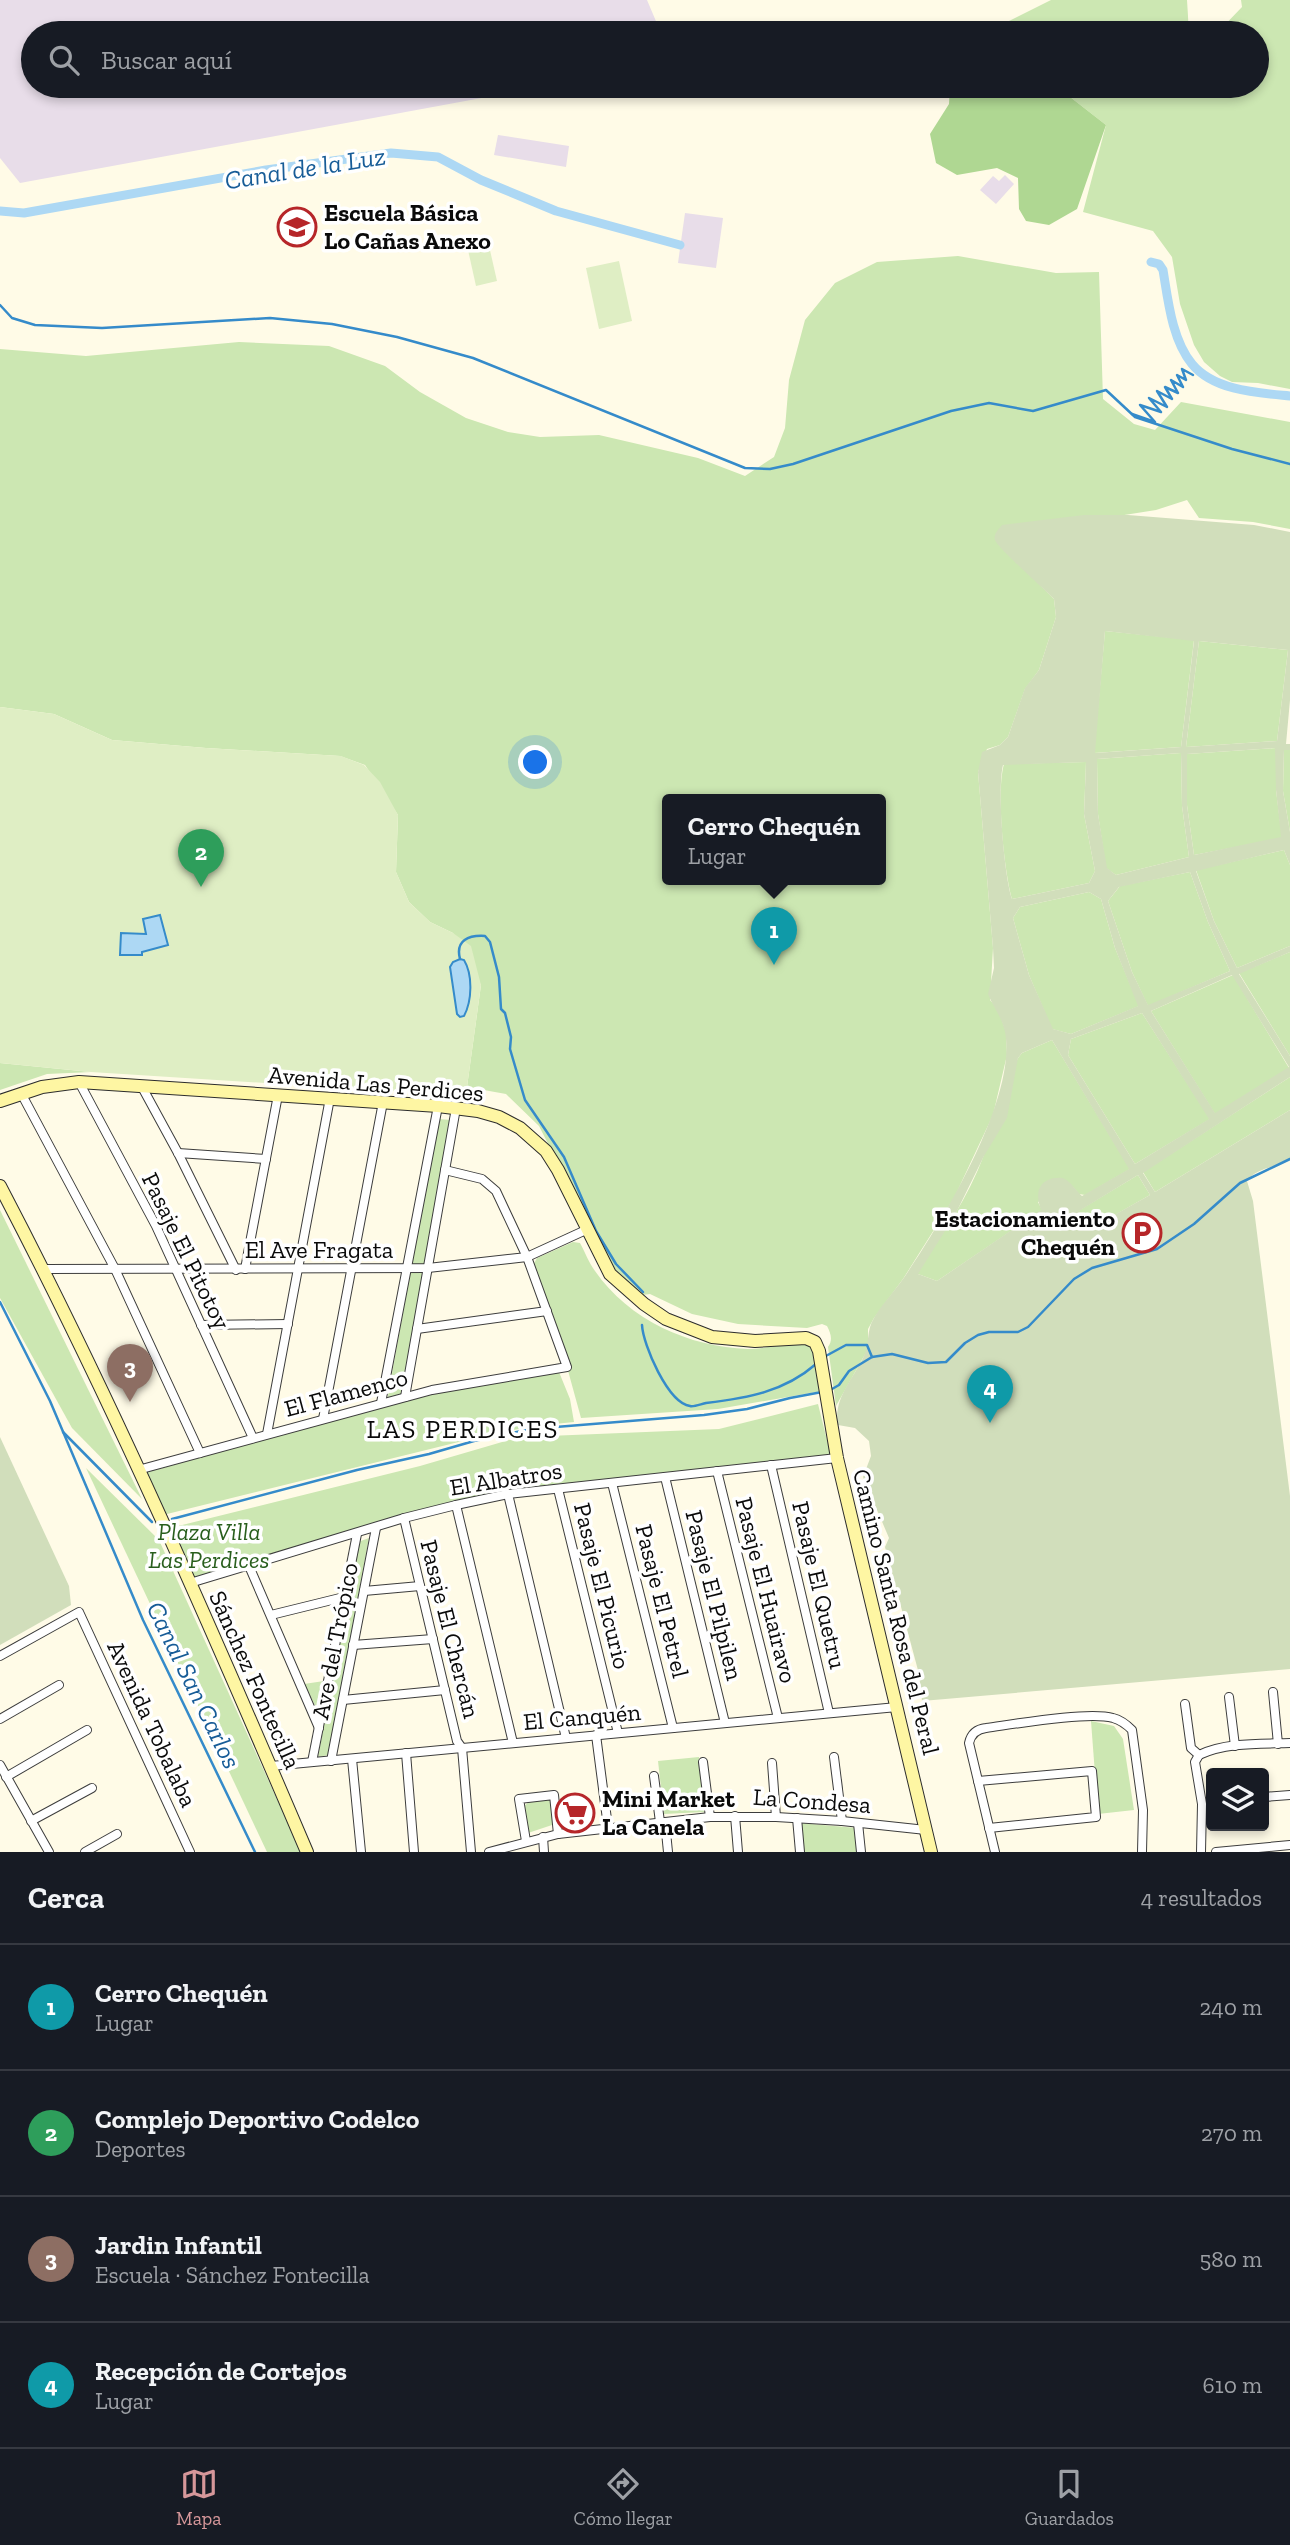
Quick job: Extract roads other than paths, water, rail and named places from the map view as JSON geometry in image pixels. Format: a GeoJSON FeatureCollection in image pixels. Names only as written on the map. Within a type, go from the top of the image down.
{"type":"FeatureCollection","features":[{"type":"Feature","properties":{"kind":"street","name":"Avenida Las Perdices"},"geometry":{"type":"LineString","coordinates":[[0,1101],[54,1084],[79,1082],[456,1108],[499,1117],[538,1142],[558,1170],[610,1274],[644,1304],[691,1330],[712,1337],[755,1341],[810,1339],[818,1348],[824,1381]]}},
{"type":"Feature","properties":{"kind":"street","name":"Pasaje El Pitotoy"},"geometry":{"type":"LineString","coordinates":[[79,1082],[150,1216],[253,1438]]}},
{"type":"Feature","properties":{"kind":"street"},"geometry":{"type":"LineString","coordinates":[[142,1087],[240,1270]]}},
{"type":"Feature","properties":{"kind":"street"},"geometry":{"type":"LineString","coordinates":[[21,1093],[115,1269],[200,1453]]}},
{"type":"Feature","properties":{"kind":"street"},"geometry":{"type":"LineString","coordinates":[[240,1270],[278,1095]]}},
{"type":"Feature","properties":{"kind":"street"},"geometry":{"type":"LineString","coordinates":[[267,1434],[330,1098]]}},
{"type":"Feature","properties":{"kind":"street"},"geometry":{"type":"LineString","coordinates":[[323,1419],[383,1102]]}},
{"type":"Feature","properties":{"kind":"street"},"geometry":{"type":"LineString","coordinates":[[381,1403],[438,1107]]}},
{"type":"Feature","properties":{"kind":"street"},"geometry":{"type":"LineString","coordinates":[[405,1397],[456,1108]]}},
{"type":"Feature","properties":{"kind":"street"},"geometry":{"type":"LineString","coordinates":[[178,1153],[266,1159]]}},
{"type":"Feature","properties":{"kind":"street"},"geometry":{"type":"LineString","coordinates":[[417,1329],[547,1311],[527,1257],[496,1191],[482,1180],[445,1170]]}},
{"type":"Feature","properties":{"kind":"street","name":"Sánchez Fontecilla"},"geometry":{"type":"LineString","coordinates":[[0,1186],[44,1269],[138,1470],[307,1852]]}},
{"type":"Feature","properties":{"kind":"street","name":"El Ave Fragata"},"geometry":{"type":"LineString","coordinates":[[44,1269],[407,1270],[527,1257],[588,1229]]}},
{"type":"Feature","properties":{"kind":"street","name":"El Flamenco"},"geometry":{"type":"LineString","coordinates":[[138,1470],[405,1397],[456,1385],[567,1367],[547,1311]]}},
{"type":"Feature","properties":{"kind":"street"},"geometry":{"type":"LineString","coordinates":[[201,1325],[288,1324]]}},
{"type":"Feature","properties":{"kind":"street","name":"Camino Santa Rosa del Peral"},"geometry":{"type":"LineString","coordinates":[[824,1381],[837,1458],[931,1852]]}},
{"type":"Feature","properties":{"kind":"street","name":"El Albatros"},"geometry":{"type":"LineString","coordinates":[[190,1583],[456,1504],[508,1494],[837,1458]]}},
{"type":"Feature","properties":{"kind":"street","name":"Pasaje El Quetru"},"geometry":{"type":"LineString","coordinates":[[771,1465],[829,1713]]}},
{"type":"Feature","properties":{"kind":"street","name":"Pasaje El Huairavo"},"geometry":{"type":"LineString","coordinates":[[717,1471],[778,1718]]}},
{"type":"Feature","properties":{"kind":"street","name":"Pasaje El Pilpilen"},"geometry":{"type":"LineString","coordinates":[[665,1477],[725,1723]]}},
{"type":"Feature","properties":{"kind":"street","name":"Pasaje El Petrel"},"geometry":{"type":"LineString","coordinates":[[612,1483],[673,1728]]}},
{"type":"Feature","properties":{"kind":"street","name":"Pasaje El Picurio"},"geometry":{"type":"LineString","coordinates":[[558,1489],[618,1733]]}},
{"type":"Feature","properties":{"kind":"street"},"geometry":{"type":"LineString","coordinates":[[508,1494],[566,1738]]}},
{"type":"Feature","properties":{"kind":"street"},"geometry":{"type":"LineString","coordinates":[[456,1504],[513,1743]]}},
{"type":"Feature","properties":{"kind":"street","name":"Pasaje El Chercán"},"geometry":{"type":"LineString","coordinates":[[404,1518],[457,1741],[462,1748],[471,1852]]}},
{"type":"Feature","properties":{"kind":"street","name":"Ave del Trópico"},"geometry":{"type":"LineString","coordinates":[[331,1760],[376,1528]]}},
{"type":"Feature","properties":{"kind":"street","name":"Ave del Trópico"},"geometry":{"type":"LineString","coordinates":[[312,1762],[358,1534]]}},
{"type":"Feature","properties":{"kind":"street"},"geometry":{"type":"LineString","coordinates":[[249,1566],[319,1728]]}},
{"type":"Feature","properties":{"kind":"street"},"geometry":{"type":"LineString","coordinates":[[364,1591],[420,1586]]}},
{"type":"Feature","properties":{"kind":"street"},"geometry":{"type":"LineString","coordinates":[[271,1615],[344,1597]]}},
{"type":"Feature","properties":{"kind":"street","name":"Avenida Tobalaba"},"geometry":{"type":"LineString","coordinates":[[0,1656],[79,1612],[190,1852]]}},
{"type":"Feature","properties":{"kind":"street"},"geometry":{"type":"LineString","coordinates":[[354,1645],[433,1639]]}},
{"type":"Feature","properties":{"kind":"street"},"geometry":{"type":"LineString","coordinates":[[0,1719],[59,1685]]}},
{"type":"Feature","properties":{"kind":"street"},"geometry":{"type":"LineString","coordinates":[[343,1700],[445,1690]]}},
{"type":"Feature","properties":{"kind":"street"},"geometry":{"type":"LineString","coordinates":[[1273,1692],[1278,1744]]}},
{"type":"Feature","properties":{"kind":"street"},"geometry":{"type":"LineString","coordinates":[[1229,1697],[1235,1746]]}},
{"type":"Feature","properties":{"kind":"street"},"geometry":{"type":"LineString","coordinates":[[1185,1704],[1191,1748],[1199,1755]]}},
{"type":"Feature","properties":{"kind":"street","name":"El Canquén"},"geometry":{"type":"LineString","coordinates":[[271,1766],[897,1707]]}},
{"type":"Feature","properties":{"kind":"street"},"geometry":{"type":"LineString","coordinates":[[995,1852],[969,1743],[974,1733],[986,1728],[1091,1716],[1112,1717],[1132,1730],[1141,1797],[1142,1852]]}},
{"type":"Feature","properties":{"kind":"street"},"geometry":{"type":"LineString","coordinates":[[6,1777],[87,1730]]}},
{"type":"Feature","properties":{"kind":"street"},"geometry":{"type":"LineString","coordinates":[[596,1735],[608,1828]]}},
{"type":"Feature","properties":{"kind":"street"},"geometry":{"type":"LineString","coordinates":[[1201,1852],[1206,1803],[1195,1762],[1199,1755],[1210,1750],[1235,1746],[1290,1743]]}},
{"type":"Feature","properties":{"kind":"street"},"geometry":{"type":"LineString","coordinates":[[406,1754],[414,1852]]}},
{"type":"Feature","properties":{"kind":"street"},"geometry":{"type":"LineString","coordinates":[[834,1757],[842,1821]]}},
{"type":"Feature","properties":{"kind":"street"},"geometry":{"type":"LineString","coordinates":[[352,1759],[361,1852]]}},
{"type":"Feature","properties":{"kind":"street"},"geometry":{"type":"LineString","coordinates":[[704,1762],[710,1817]]}},
{"type":"Feature","properties":{"kind":"street"},"geometry":{"type":"LineString","coordinates":[[772,1763],[776,1817]]}},
{"type":"Feature","properties":{"kind":"street"},"geometry":{"type":"LineString","coordinates":[[0,1765],[49,1852]]}},
{"type":"Feature","properties":{"kind":"street"},"geometry":{"type":"LineString","coordinates":[[978,1781],[1091,1771],[1096,1817],[989,1828]]}},
{"type":"Feature","properties":{"kind":"street"},"geometry":{"type":"LineString","coordinates":[[654,1776],[668,1852]]}},
{"type":"Feature","properties":{"kind":"street"},"geometry":{"type":"LineString","coordinates":[[31,1821],[92,1788]]}},
{"type":"Feature","properties":{"kind":"street"},"geometry":{"type":"LineString","coordinates":[[526,1841],[519,1799],[554,1795],[558,1834]]}},
{"type":"Feature","properties":{"kind":"street"},"geometry":{"type":"LineString","coordinates":[[1269,1797],[1290,1795]]}},
{"type":"Feature","properties":{"kind":"street"},"geometry":{"type":"LineString","coordinates":[[734,1816],[737,1852]]}},
{"type":"Feature","properties":{"kind":"street","name":"La Condesa"},"geometry":{"type":"LineString","coordinates":[[489,1852],[558,1834],[710,1817],[797,1818],[926,1830]]}},
{"type":"Feature","properties":{"kind":"street"},"geometry":{"type":"LineString","coordinates":[[797,1818],[800,1852]]}},
{"type":"Feature","properties":{"kind":"street"},"geometry":{"type":"LineString","coordinates":[[859,1823],[861,1852]]}},
{"type":"Feature","properties":{"kind":"street"},"geometry":{"type":"LineString","coordinates":[[85,1852],[117,1834]]}},
{"type":"Feature","properties":{"kind":"street"},"geometry":{"type":"LineString","coordinates":[[543,1837],[544,1852]]}},
{"type":"Feature","properties":{"kind":"street"},"geometry":{"type":"LineString","coordinates":[[1216,1852],[1290,1845]]}},
{"type":"Feature","properties":{"kind":"water"},"geometry":{"type":"Polygon","coordinates":[[[160,915],[168,945],[142,952],[142,955],[120,955],[121,933],[146,934],[143,919],[160,915]]]}},
{"type":"Feature","properties":{"kind":"water"},"geometry":{"type":"Polygon","coordinates":[[[460,959],[464,960],[467,966],[470,988],[467,1010],[464,1016],[460,1017],[457,1014],[450,967],[460,959]]]}},
{"type":"Feature","properties":{"kind":"waterway","name":"Canal de la Luz"},"geometry":{"type":"LineString","coordinates":[[0,211],[24,213],[266,170],[391,153],[438,157],[481,180],[556,211],[680,245]]}},
{"type":"Feature","properties":{"kind":"waterway"},"geometry":{"type":"LineString","coordinates":[[1151,262],[1159,264],[1163,270],[1175,332],[1185,354],[1201,373],[1238,389],[1290,396]]}},
{"type":"Feature","properties":{"kind":"waterway"},"geometry":{"type":"LineString","coordinates":[[0,305],[12,318],[35,325],[102,328],[270,318],[332,324],[397,337],[473,358],[745,468],[770,469],[793,464],[951,411],[989,403],[1033,411],[1106,390],[1135,417],[1232,449],[1290,464]]}},
{"type":"Feature","properties":{"kind":"waterway"},"geometry":{"type":"LineString","coordinates":[[1132,414],[1155,422],[1140,405],[1161,412],[1149,398],[1167,407],[1157,391],[1172,399],[1165,387],[1178,393],[1171,380],[1183,387],[1177,375],[1186,380],[1182,369],[1193,375]]}},
{"type":"Feature","properties":{"kind":"waterway"},"geometry":{"type":"LineString","coordinates":[[460,959],[461,943],[465,940],[474,936],[485,936],[490,942],[499,977],[501,1009],[505,1013],[511,1037],[510,1049],[525,1100],[564,1157],[596,1231],[616,1264],[643,1292]]}},
{"type":"Feature","properties":{"kind":"waterway"},"geometry":{"type":"LineString","coordinates":[[832,1389],[839,1385],[849,1371],[872,1357],[892,1354],[928,1363],[946,1362],[965,1343],[978,1335],[989,1332],[1018,1332],[1028,1327],[1074,1279],[1092,1268],[1157,1249],[1194,1224],[1240,1183],[1290,1159]]}},
{"type":"Feature","properties":{"kind":"waterway","name":"Canal San Carlos"},"geometry":{"type":"LineString","coordinates":[[0,1302],[50,1401],[143,1620],[255,1852]]}},
{"type":"Feature","properties":{"kind":"waterway"},"geometry":{"type":"LineString","coordinates":[[642,1325],[652,1359],[665,1384],[673,1395],[690,1406],[764,1392],[791,1381],[816,1364]]}},
{"type":"Feature","properties":{"kind":"waterway"},"geometry":{"type":"LineString","coordinates":[[824,1357],[846,1345],[867,1345],[872,1357]]}},
{"type":"Feature","properties":{"kind":"waterway"},"geometry":{"type":"LineString","coordinates":[[172,1519],[357,1470],[531,1429],[704,1415],[747,1409],[822,1392]]}},
{"type":"Feature","properties":{"kind":"waterway"},"geometry":{"type":"LineString","coordinates":[[63,1432],[152,1522]]}},
{"type":"Feature","properties":{"kind":"place","name":"Escuela Básica Lo Cañas Anexo"},"geometry":{"type":"Point","coordinates":[297,227]}},
{"type":"Feature","properties":{"kind":"place","name":"Complejo Deportivo Codelco"},"geometry":{"type":"Point","coordinates":[201,887]}},
{"type":"Feature","properties":{"kind":"place","name":"Cerro Chequén"},"geometry":{"type":"Point","coordinates":[774,965]}},
{"type":"Feature","properties":{"kind":"place","name":"Estacionamiento Chequén"},"geometry":{"type":"Point","coordinates":[1142,1233]}},
{"type":"Feature","properties":{"kind":"place","name":"Jardin Infantil"},"geometry":{"type":"Point","coordinates":[130,1402]}},
{"type":"Feature","properties":{"kind":"place","name":"Recepción de Cortejos"},"geometry":{"type":"Point","coordinates":[990,1423]}},
{"type":"Feature","properties":{"kind":"place","name":"Mini Market La Canela"},"geometry":{"type":"Point","coordinates":[575,1813]}},
{"type":"Feature","properties":{"kind":"district","name":"LAS PERDICES"},"geometry":{"type":"Point","coordinates":[463,1429]}},
{"type":"Feature","properties":{"kind":"park label","name":"Plaza Villa Las Perdices"},"geometry":{"type":"Point","coordinates":[209,1546]}}]}
